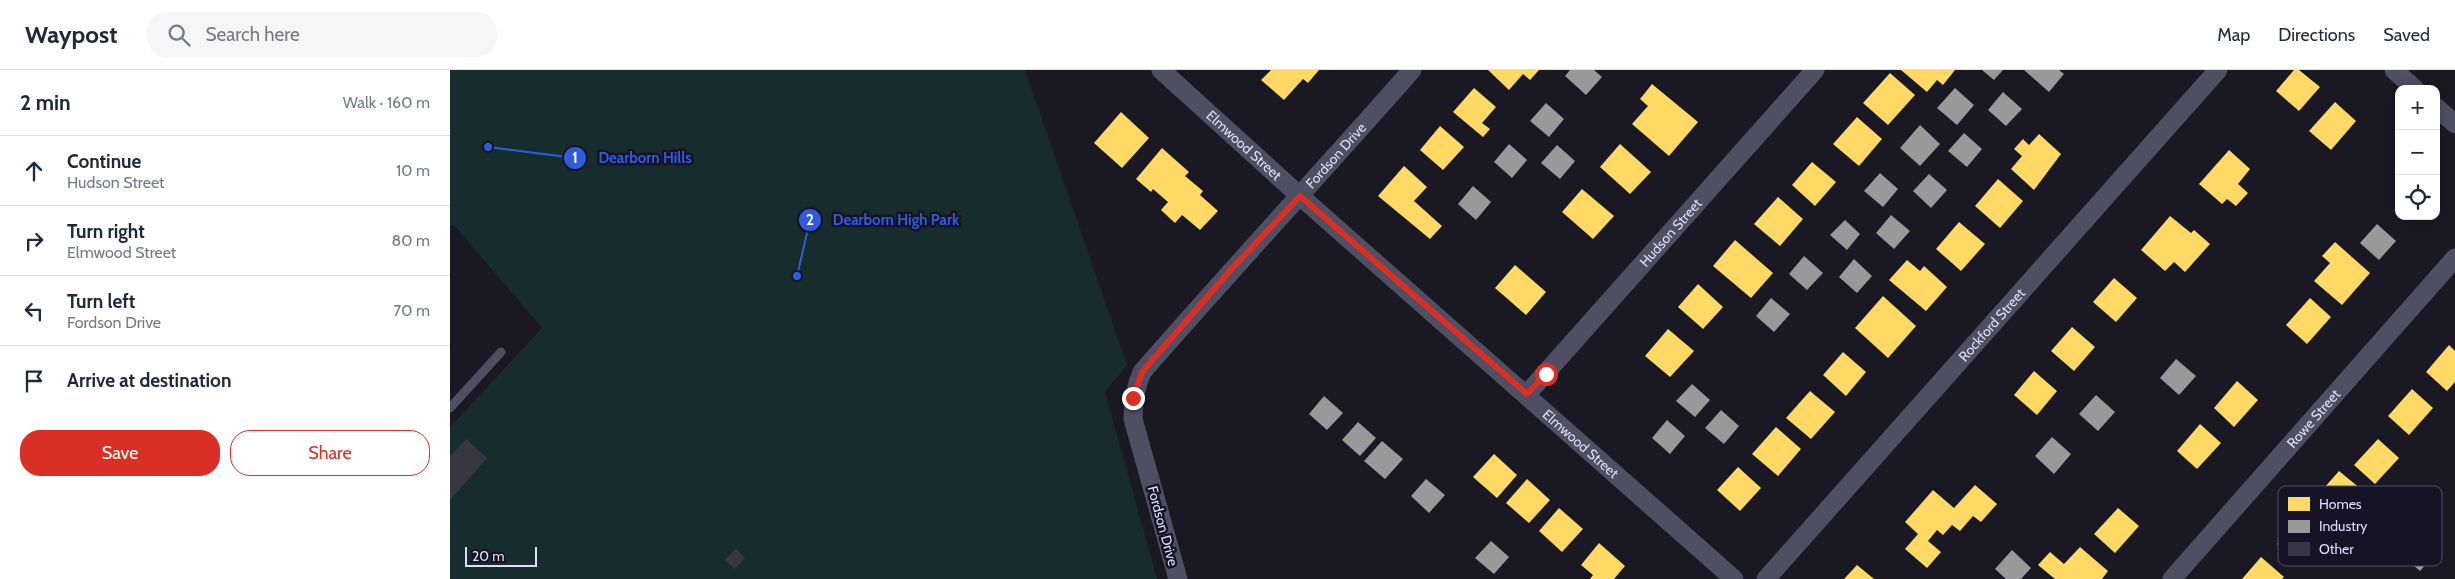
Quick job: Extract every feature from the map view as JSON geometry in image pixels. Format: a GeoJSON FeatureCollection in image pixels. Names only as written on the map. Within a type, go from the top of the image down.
{"type":"FeatureCollection","features":[{"type":"Feature","properties":{"kind":"street","name":"Elmwood Street"},"geometry":{"type":"LineString","coordinates":[[1160,70],[1734,579]]}},
{"type":"Feature","properties":{"kind":"street","name":"Fordson Drive"},"geometry":{"type":"LineString","coordinates":[[1178,579],[1133,419],[1133,398],[1136,386],[1149,365],[1228,273],[1300,196],[1412,70]]}},
{"type":"Feature","properties":{"kind":"street","name":"Hudson Street"},"geometry":{"type":"LineString","coordinates":[[1527,394],[1814,70]]}},
{"type":"Feature","properties":{"kind":"street","name":"Rockford Street"},"geometry":{"type":"LineString","coordinates":[[1766,579],[2218,70]]}},
{"type":"Feature","properties":{"kind":"street"},"geometry":{"type":"LineString","coordinates":[[2394,70],[2411,85]]}},
{"type":"Feature","properties":{"kind":"street"},"geometry":{"type":"LineString","coordinates":[[2440,111],[2455,124]]}},
{"type":"Feature","properties":{"kind":"street","name":"Rowe Street"},"geometry":{"type":"LineString","coordinates":[[2172,579],[2455,258]]}},
{"type":"Feature","properties":{"kind":"lane"},"geometry":{"type":"LineString","coordinates":[[450,408],[501,352]]}},
{"type":"Feature","properties":{"kind":"green space"},"geometry":{"type":"Polygon","coordinates":[[[450,70],[1025,70],[1127,365],[1105,392],[1157,579],[450,579],[450,427],[542,328],[454,225],[450,226],[450,70]]]}},
{"type":"Feature","properties":{"kind":"building: Homes"},"geometry":{"type":"Polygon","coordinates":[[[1271,70],[1319,70],[1308,83],[1303,79],[1284,100],[1261,80],[1271,70]]]}},
{"type":"Feature","properties":{"kind":"building: Homes"},"geometry":{"type":"Polygon","coordinates":[[[1488,70],[1539,70],[1530,80],[1523,74],[1509,90],[1488,70]]]}},
{"type":"Feature","properties":{"kind":"building: Homes"},"geometry":{"type":"Polygon","coordinates":[[[1901,70],[1955,70],[1943,85],[1937,80],[1927,92],[1901,70]]]}},
{"type":"Feature","properties":{"kind":"building: Homes"},"geometry":{"type":"Polygon","coordinates":[[[2294,70],[2299,70],[2320,87],[2299,111],[2276,91],[2294,70]]]}},
{"type":"Feature","properties":{"kind":"building: Homes"},"geometry":{"type":"Polygon","coordinates":[[[1890,73],[1915,95],[1888,125],[1863,103],[1890,73]]]}},
{"type":"Feature","properties":{"kind":"building: Homes"},"geometry":{"type":"Polygon","coordinates":[[[1652,84],[1698,122],[1669,156],[1632,124],[1648,106],[1640,99],[1652,84]]]}},
{"type":"Feature","properties":{"kind":"building: Homes"},"geometry":{"type":"Polygon","coordinates":[[[1474,88],[1496,107],[1482,123],[1490,129],[1483,137],[1453,112],[1474,88]]]}},
{"type":"Feature","properties":{"kind":"building: Homes"},"geometry":{"type":"Polygon","coordinates":[[[2335,102],[2356,121],[2331,150],[2309,131],[2335,102]]]}},
{"type":"Feature","properties":{"kind":"building: Homes"},"geometry":{"type":"Polygon","coordinates":[[[1121,112],[1149,138],[1122,168],[1094,143],[1121,112]]]}},
{"type":"Feature","properties":{"kind":"building: Homes"},"geometry":{"type":"Polygon","coordinates":[[[1857,117],[1882,139],[1859,166],[1833,144],[1857,117]]]}},
{"type":"Feature","properties":{"kind":"building: Homes"},"geometry":{"type":"Polygon","coordinates":[[[1440,126],[1464,147],[1443,170],[1420,150],[1440,126]]]}},
{"type":"Feature","properties":{"kind":"building: Homes"},"geometry":{"type":"Polygon","coordinates":[[[2039,134],[2061,154],[2034,190],[2011,169],[2022,156],[2014,149],[2023,139],[2029,145],[2039,134]]]}},
{"type":"Feature","properties":{"kind":"building: Homes"},"geometry":{"type":"Polygon","coordinates":[[[1620,144],[1651,172],[1630,194],[1600,167],[1620,144]]]}},
{"type":"Feature","properties":{"kind":"building: Homes"},"geometry":{"type":"Polygon","coordinates":[[[1162,148],[1189,172],[1185,176],[1203,191],[1200,195],[1218,211],[1200,230],[1182,215],[1175,223],[1161,210],[1168,202],[1153,189],[1151,192],[1136,179],[1162,148]]]}},
{"type":"Feature","properties":{"kind":"building: Homes"},"geometry":{"type":"Polygon","coordinates":[[[2229,150],[2250,169],[2238,184],[2248,193],[2236,206],[2227,199],[2222,204],[2199,184],[2229,150]]]}},
{"type":"Feature","properties":{"kind":"building: Homes"},"geometry":{"type":"Polygon","coordinates":[[[1812,162],[1836,182],[1815,206],[1792,185],[1812,162]]]}},
{"type":"Feature","properties":{"kind":"building: Homes"},"geometry":{"type":"Polygon","coordinates":[[[1404,166],[1427,187],[1414,201],[1442,226],[1430,239],[1378,196],[1404,166]]]}},
{"type":"Feature","properties":{"kind":"building: Homes"},"geometry":{"type":"Polygon","coordinates":[[[1998,179],[2023,201],[2000,228],[1975,206],[1998,179]]]}},
{"type":"Feature","properties":{"kind":"building: Homes"},"geometry":{"type":"Polygon","coordinates":[[[1582,189],[1614,216],[1593,239],[1562,212],[1582,189]]]}},
{"type":"Feature","properties":{"kind":"building: Homes"},"geometry":{"type":"Polygon","coordinates":[[[1778,197],[1803,219],[1780,246],[1754,224],[1778,197]]]}},
{"type":"Feature","properties":{"kind":"building: Homes"},"geometry":{"type":"Polygon","coordinates":[[[2170,216],[2191,233],[2194,230],[2210,244],[2185,272],[2174,262],[2165,271],[2141,250],[2170,216]]]}},
{"type":"Feature","properties":{"kind":"building: Homes"},"geometry":{"type":"Polygon","coordinates":[[[1959,222],[1985,244],[1961,271],[1936,249],[1959,222]]]}},
{"type":"Feature","properties":{"kind":"building: Homes"},"geometry":{"type":"Polygon","coordinates":[[[1735,240],[1773,273],[1751,298],[1713,266],[1735,240]]]}},
{"type":"Feature","properties":{"kind":"building: Homes"},"geometry":{"type":"Polygon","coordinates":[[[2335,242],[2370,273],[2342,305],[2314,281],[2330,263],[2322,256],[2335,242]]]}},
{"type":"Feature","properties":{"kind":"building: Homes"},"geometry":{"type":"Polygon","coordinates":[[[1907,260],[1920,271],[1924,266],[1947,287],[1926,311],[1889,280],[1907,260]]]}},
{"type":"Feature","properties":{"kind":"building: Homes"},"geometry":{"type":"Polygon","coordinates":[[[1515,265],[1546,292],[1526,315],[1495,288],[1515,265]]]}},
{"type":"Feature","properties":{"kind":"building: Homes"},"geometry":{"type":"Polygon","coordinates":[[[2114,278],[2137,298],[2116,322],[2093,302],[2114,278]]]}},
{"type":"Feature","properties":{"kind":"building: Homes"},"geometry":{"type":"Polygon","coordinates":[[[1698,284],[1723,307],[1703,329],[1678,307],[1698,284]]]}},
{"type":"Feature","properties":{"kind":"building: Homes"},"geometry":{"type":"Polygon","coordinates":[[[1883,296],[1916,326],[1888,358],[1855,328],[1883,296]]]}},
{"type":"Feature","properties":{"kind":"building: Homes"},"geometry":{"type":"Polygon","coordinates":[[[2310,298],[2331,317],[2307,344],[2286,325],[2310,298]]]}},
{"type":"Feature","properties":{"kind":"building: Homes"},"geometry":{"type":"Polygon","coordinates":[[[2072,327],[2095,347],[2074,371],[2051,351],[2072,327]]]}},
{"type":"Feature","properties":{"kind":"building: Homes"},"geometry":{"type":"Polygon","coordinates":[[[1668,329],[1694,351],[1670,377],[1645,356],[1668,329]]]}},
{"type":"Feature","properties":{"kind":"building: Homes"},"geometry":{"type":"Polygon","coordinates":[[[2449,345],[2455,351],[2455,382],[2447,391],[2426,372],[2449,345]]]}},
{"type":"Feature","properties":{"kind":"building: Homes"},"geometry":{"type":"Polygon","coordinates":[[[1843,352],[1866,372],[1846,396],[1823,375],[1843,352]]]}},
{"type":"Feature","properties":{"kind":"building: Homes"},"geometry":{"type":"Polygon","coordinates":[[[2034,371],[2057,391],[2037,415],[2014,395],[2034,371]]]}},
{"type":"Feature","properties":{"kind":"building: Homes"},"geometry":{"type":"Polygon","coordinates":[[[2237,381],[2258,400],[2234,427],[2214,408],[2237,381]]]}},
{"type":"Feature","properties":{"kind":"building: Homes"},"geometry":{"type":"Polygon","coordinates":[[[2412,389],[2433,408],[2409,435],[2388,416],[2412,389]]]}},
{"type":"Feature","properties":{"kind":"building: Homes"},"geometry":{"type":"Polygon","coordinates":[[[1810,391],[1835,412],[1811,439],[1786,418],[1810,391]]]}},
{"type":"Feature","properties":{"kind":"building: Homes"},"geometry":{"type":"Polygon","coordinates":[[[2200,424],[2221,443],[2197,469],[2177,451],[2200,424]]]}},
{"type":"Feature","properties":{"kind":"building: Homes"},"geometry":{"type":"Polygon","coordinates":[[[1776,427],[1801,449],[1778,476],[1752,454],[1776,427]]]}},
{"type":"Feature","properties":{"kind":"building: Homes"},"geometry":{"type":"Polygon","coordinates":[[[2378,439],[2399,458],[2375,484],[2354,465],[2378,439]]]}},
{"type":"Feature","properties":{"kind":"building: Homes"},"geometry":{"type":"Polygon","coordinates":[[[1494,454],[1517,475],[1497,498],[1473,477],[1494,454]]]}},
{"type":"Feature","properties":{"kind":"building: Homes"},"geometry":{"type":"Polygon","coordinates":[[[1738,467],[1761,488],[1740,511],[1717,490],[1738,467]]]}},
{"type":"Feature","properties":{"kind":"building: Homes"},"geometry":{"type":"Polygon","coordinates":[[[2339,471],[2357,486],[2326,486],[2339,471]]]}},
{"type":"Feature","properties":{"kind":"building: Homes"},"geometry":{"type":"Polygon","coordinates":[[[1527,479],[1550,500],[1529,523],[1506,503],[1527,479]]]}},
{"type":"Feature","properties":{"kind":"building: Homes"},"geometry":{"type":"Polygon","coordinates":[[[1975,485],[1997,504],[1981,522],[1973,516],[1960,531],[1952,525],[1943,535],[1937,530],[1928,541],[1941,552],[1927,568],[1905,549],[1918,534],[1905,522],[1933,490],[1954,508],[1975,485]]]}},
{"type":"Feature","properties":{"kind":"building: Homes"},"geometry":{"type":"Polygon","coordinates":[[[1559,508],[1583,529],[1562,552],[1539,531],[1559,508]]]}},
{"type":"Feature","properties":{"kind":"building: Homes"},"geometry":{"type":"Polygon","coordinates":[[[2118,508],[2139,526],[2115,553],[2094,534],[2118,508]]]}},
{"type":"Feature","properties":{"kind":"building: Homes"},"geometry":{"type":"Polygon","coordinates":[[[1599,543],[1625,566],[1614,579],[1590,579],[1593,575],[1581,565],[1599,543]]]}},
{"type":"Feature","properties":{"kind":"building: Homes"},"geometry":{"type":"Polygon","coordinates":[[[2080,547],[2108,571],[2102,579],[2055,579],[2038,565],[2050,552],[2064,564],[2080,547]]]}},
{"type":"Feature","properties":{"kind":"building: Homes"},"geometry":{"type":"Polygon","coordinates":[[[2261,557],[2284,577],[2282,579],[2242,579],[2261,557]]]}},
{"type":"Feature","properties":{"kind":"building: Homes"},"geometry":{"type":"Polygon","coordinates":[[[1857,565],[1874,579],[1844,579],[1857,565]]]}},
{"type":"Feature","properties":{"kind":"building: Industry"},"geometry":{"type":"Polygon","coordinates":[[[1570,70],[1594,70],[1602,77],[1586,95],[1565,76],[1570,70]]]}},
{"type":"Feature","properties":{"kind":"building: Industry"},"geometry":{"type":"Polygon","coordinates":[[[1982,70],[2003,70],[1994,80],[1982,70]]]}},
{"type":"Feature","properties":{"kind":"building: Industry"},"geometry":{"type":"Polygon","coordinates":[[[2024,70],[2059,70],[2064,74],[2049,92],[2024,70]]]}},
{"type":"Feature","properties":{"kind":"building: Industry"},"geometry":{"type":"Polygon","coordinates":[[[1955,88],[1974,105],[1957,125],[1937,108],[1955,88]]]}},
{"type":"Feature","properties":{"kind":"building: Industry"},"geometry":{"type":"Polygon","coordinates":[[[2003,92],[2022,109],[2006,126],[1988,110],[2003,92]]]}},
{"type":"Feature","properties":{"kind":"building: Industry"},"geometry":{"type":"Polygon","coordinates":[[[1546,103],[1564,119],[1549,137],[1530,121],[1546,103]]]}},
{"type":"Feature","properties":{"kind":"building: Industry"},"geometry":{"type":"Polygon","coordinates":[[[1920,125],[1940,144],[1920,166],[1900,148],[1920,125]]]}},
{"type":"Feature","properties":{"kind":"building: Industry"},"geometry":{"type":"Polygon","coordinates":[[[1964,133],[1982,149],[1967,167],[1948,151],[1964,133]]]}},
{"type":"Feature","properties":{"kind":"building: Industry"},"geometry":{"type":"Polygon","coordinates":[[[1509,144],[1527,160],[1512,178],[1494,162],[1509,144]]]}},
{"type":"Feature","properties":{"kind":"building: Industry"},"geometry":{"type":"Polygon","coordinates":[[[1557,145],[1575,161],[1560,179],[1541,163],[1557,145]]]}},
{"type":"Feature","properties":{"kind":"building: Industry"},"geometry":{"type":"Polygon","coordinates":[[[1880,173],[1898,189],[1883,207],[1864,191],[1880,173]]]}},
{"type":"Feature","properties":{"kind":"building: Industry"},"geometry":{"type":"Polygon","coordinates":[[[1929,174],[1947,190],[1931,208],[1913,191],[1929,174]]]}},
{"type":"Feature","properties":{"kind":"building: Industry"},"geometry":{"type":"Polygon","coordinates":[[[1473,186],[1491,202],[1476,220],[1458,204],[1473,186]]]}},
{"type":"Feature","properties":{"kind":"building: Industry"},"geometry":{"type":"Polygon","coordinates":[[[1891,215],[1910,231],[1894,249],[1876,233],[1891,215]]]}},
{"type":"Feature","properties":{"kind":"building: Industry"},"geometry":{"type":"Polygon","coordinates":[[[1845,220],[1860,234],[1847,250],[1830,235],[1845,220]]]}},
{"type":"Feature","properties":{"kind":"building: Industry"},"geometry":{"type":"Polygon","coordinates":[[[2377,224],[2396,241],[2379,260],[2360,243],[2377,224]]]}},
{"type":"Feature","properties":{"kind":"building: Industry"},"geometry":{"type":"Polygon","coordinates":[[[1804,256],[1823,273],[1807,290],[1789,274],[1804,256]]]}},
{"type":"Feature","properties":{"kind":"building: Industry"},"geometry":{"type":"Polygon","coordinates":[[[1854,259],[1872,276],[1857,293],[1839,277],[1854,259]]]}},
{"type":"Feature","properties":{"kind":"building: Industry"},"geometry":{"type":"Polygon","coordinates":[[[1771,298],[1790,314],[1774,332],[1756,316],[1771,298]]]}},
{"type":"Feature","properties":{"kind":"building: Industry"},"geometry":{"type":"Polygon","coordinates":[[[2176,359],[2196,376],[2179,395],[2160,378],[2176,359]]]}},
{"type":"Feature","properties":{"kind":"building: Industry"},"geometry":{"type":"Polygon","coordinates":[[[1692,384],[1710,400],[1695,417],[1676,401],[1692,384]]]}},
{"type":"Feature","properties":{"kind":"building: Industry"},"geometry":{"type":"Polygon","coordinates":[[[2096,395],[2115,412],[2098,431],[2079,414],[2096,395]]]}},
{"type":"Feature","properties":{"kind":"building: Industry"},"geometry":{"type":"Polygon","coordinates":[[[1324,396],[1343,413],[1327,430],[1309,414],[1324,396]]]}},
{"type":"Feature","properties":{"kind":"building: Industry"},"geometry":{"type":"Polygon","coordinates":[[[1721,410],[1739,426],[1724,444],[1705,428],[1721,410]]]}},
{"type":"Feature","properties":{"kind":"building: Industry"},"geometry":{"type":"Polygon","coordinates":[[[1667,420],[1685,436],[1670,454],[1652,438],[1667,420]]]}},
{"type":"Feature","properties":{"kind":"building: Industry"},"geometry":{"type":"Polygon","coordinates":[[[1358,422],[1376,438],[1360,456],[1342,440],[1358,422]]]}},
{"type":"Feature","properties":{"kind":"building: Industry"},"geometry":{"type":"Polygon","coordinates":[[[2052,437],[2071,454],[2054,474],[2035,456],[2052,437]]]}},
{"type":"Feature","properties":{"kind":"building: Industry"},"geometry":{"type":"Polygon","coordinates":[[[1382,441],[1403,459],[1385,479],[1364,461],[1382,441]]]}},
{"type":"Feature","properties":{"kind":"building: Industry"},"geometry":{"type":"Polygon","coordinates":[[[1426,479],[1445,495],[1429,513],[1411,496],[1426,479]]]}},
{"type":"Feature","properties":{"kind":"building: Industry"},"geometry":{"type":"Polygon","coordinates":[[[1491,541],[1509,557],[1494,574],[1475,558],[1491,541]]]}},
{"type":"Feature","properties":{"kind":"building: Industry"},"geometry":{"type":"Polygon","coordinates":[[[2012,550],[2031,568],[2021,579],[2006,579],[1995,569],[2012,550]]]}},
{"type":"Feature","properties":{"kind":"building: Industry"},"geometry":{"type":"Polygon","coordinates":[[[2414,566],[2424,566],[2420,571],[2414,566]]]}},
{"type":"Feature","properties":{"kind":"building: Other"},"geometry":{"type":"Polygon","coordinates":[[[466,439],[487,458],[450,500],[450,456],[466,439]]]}},
{"type":"Feature","properties":{"kind":"building: Other"},"geometry":{"type":"Polygon","coordinates":[[[736,549],[745,558],[735,569],[725,560],[736,549]]]}},
{"type":"Feature","properties":{"kind":"place","name":"Dearborn Hills"},"geometry":{"type":"Point","coordinates":[488,147]}},
{"type":"Feature","properties":{"kind":"place","name":"Dearborn High Park"},"geometry":{"type":"Point","coordinates":[797,276]}},
{"type":"Feature","properties":{"kind":"route"},"geometry":{"type":"LineString","coordinates":[[1133,398],[1142,372],[1228,273],[1300,196],[1527,394],[1546,374]]}}]}
